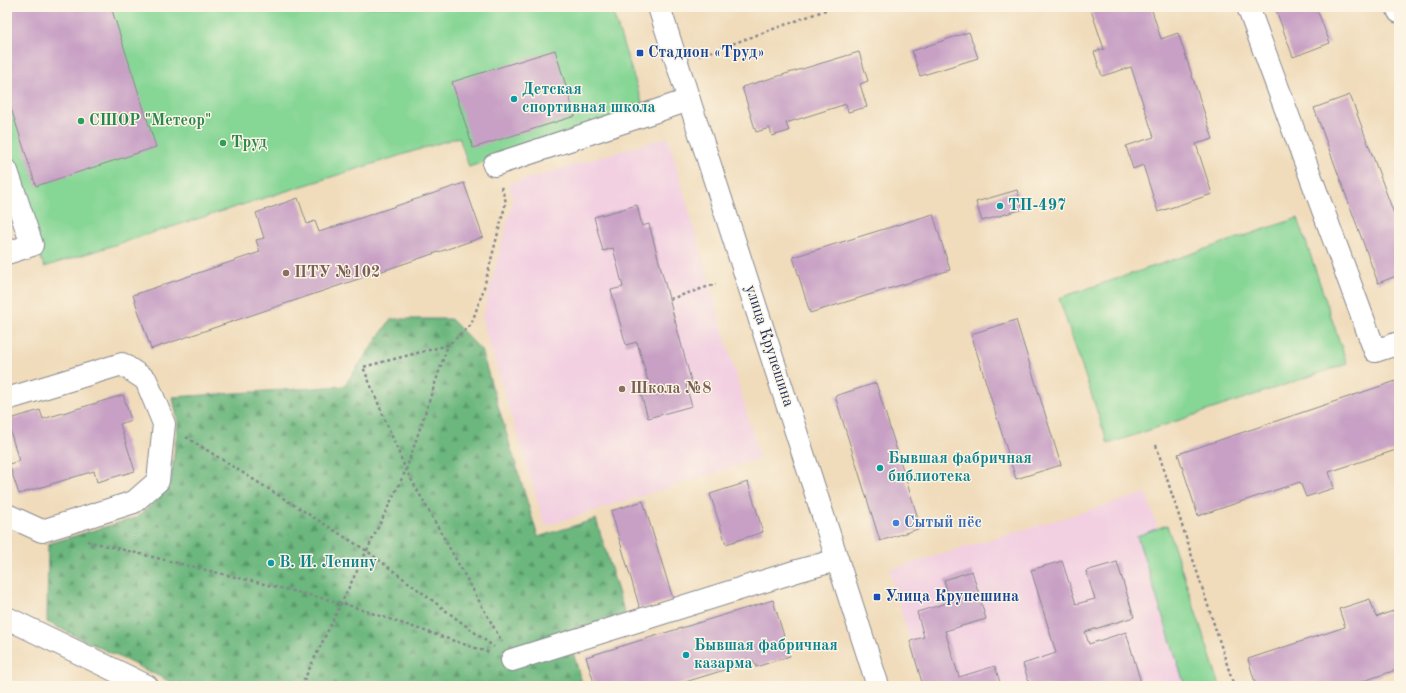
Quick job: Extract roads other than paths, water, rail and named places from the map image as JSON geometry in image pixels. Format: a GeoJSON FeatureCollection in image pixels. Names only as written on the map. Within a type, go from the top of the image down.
{"type":"FeatureCollection","features":[{"type":"Feature","properties":{"kind":"main road","name":"улица Крупешина"},"geometry":{"type":"LineString","coordinates":[[659,7],[878,686]]}},
{"type":"Feature","properties":{"kind":"main road"},"geometry":{"type":"LineString","coordinates":[[1248,7],[1375,351],[1399,342]]}},
{"type":"Feature","properties":{"kind":"main road"},"geometry":{"type":"LineString","coordinates":[[1397,7],[1399,12]]}},
{"type":"Feature","properties":{"kind":"main road"},"geometry":{"type":"LineString","coordinates":[[494,165],[689,100]]}},
{"type":"Feature","properties":{"kind":"main road"},"geometry":{"type":"LineString","coordinates":[[7,172],[32,245],[7,253]]}},
{"type":"Feature","properties":{"kind":"main road"},"geometry":{"type":"LineString","coordinates":[[7,399],[122,364],[146,380],[164,424],[158,481],[134,502],[42,530],[7,515]]}},
{"type":"Feature","properties":{"kind":"main road"},"geometry":{"type":"LineString","coordinates":[[512,660],[790,573],[837,560]]}},
{"type":"Feature","properties":{"kind":"main road"},"geometry":{"type":"LineString","coordinates":[[7,618],[147,686]]}},
{"type":"Feature","properties":{"kind":"place","name":"Стадион «Труд»"},"geometry":{"type":"Point","coordinates":[640,53]}},
{"type":"Feature","properties":{"kind":"place","name":"Детская спортивная школа"},"geometry":{"type":"Point","coordinates":[514,99]}},
{"type":"Feature","properties":{"kind":"place","name":"СШОР \"Метеор\""},"geometry":{"type":"Point","coordinates":[81,121]}},
{"type":"Feature","properties":{"kind":"place","name":"Труд"},"geometry":{"type":"Point","coordinates":[223,143]}},
{"type":"Feature","properties":{"kind":"place","name":"ТП-497"},"geometry":{"type":"Point","coordinates":[1000,206]}},
{"type":"Feature","properties":{"kind":"place","name":"ПТУ №102"},"geometry":{"type":"Point","coordinates":[286,273]}},
{"type":"Feature","properties":{"kind":"place","name":"Школа №8"},"geometry":{"type":"Point","coordinates":[622,389]}},
{"type":"Feature","properties":{"kind":"place","name":"Бывшая фабричная библиотека"},"geometry":{"type":"Point","coordinates":[880,468]}},
{"type":"Feature","properties":{"kind":"place","name":"Сытый пёс"},"geometry":{"type":"Point","coordinates":[896,523]}},
{"type":"Feature","properties":{"kind":"place","name":"В. И. Ленину"},"geometry":{"type":"Point","coordinates":[271,563]}},
{"type":"Feature","properties":{"kind":"place","name":"Улица Крупешина"},"geometry":{"type":"Point","coordinates":[877,597]}},
{"type":"Feature","properties":{"kind":"place","name":"Бывшая фабричная казарма"},"geometry":{"type":"Point","coordinates":[686,655]}}]}
